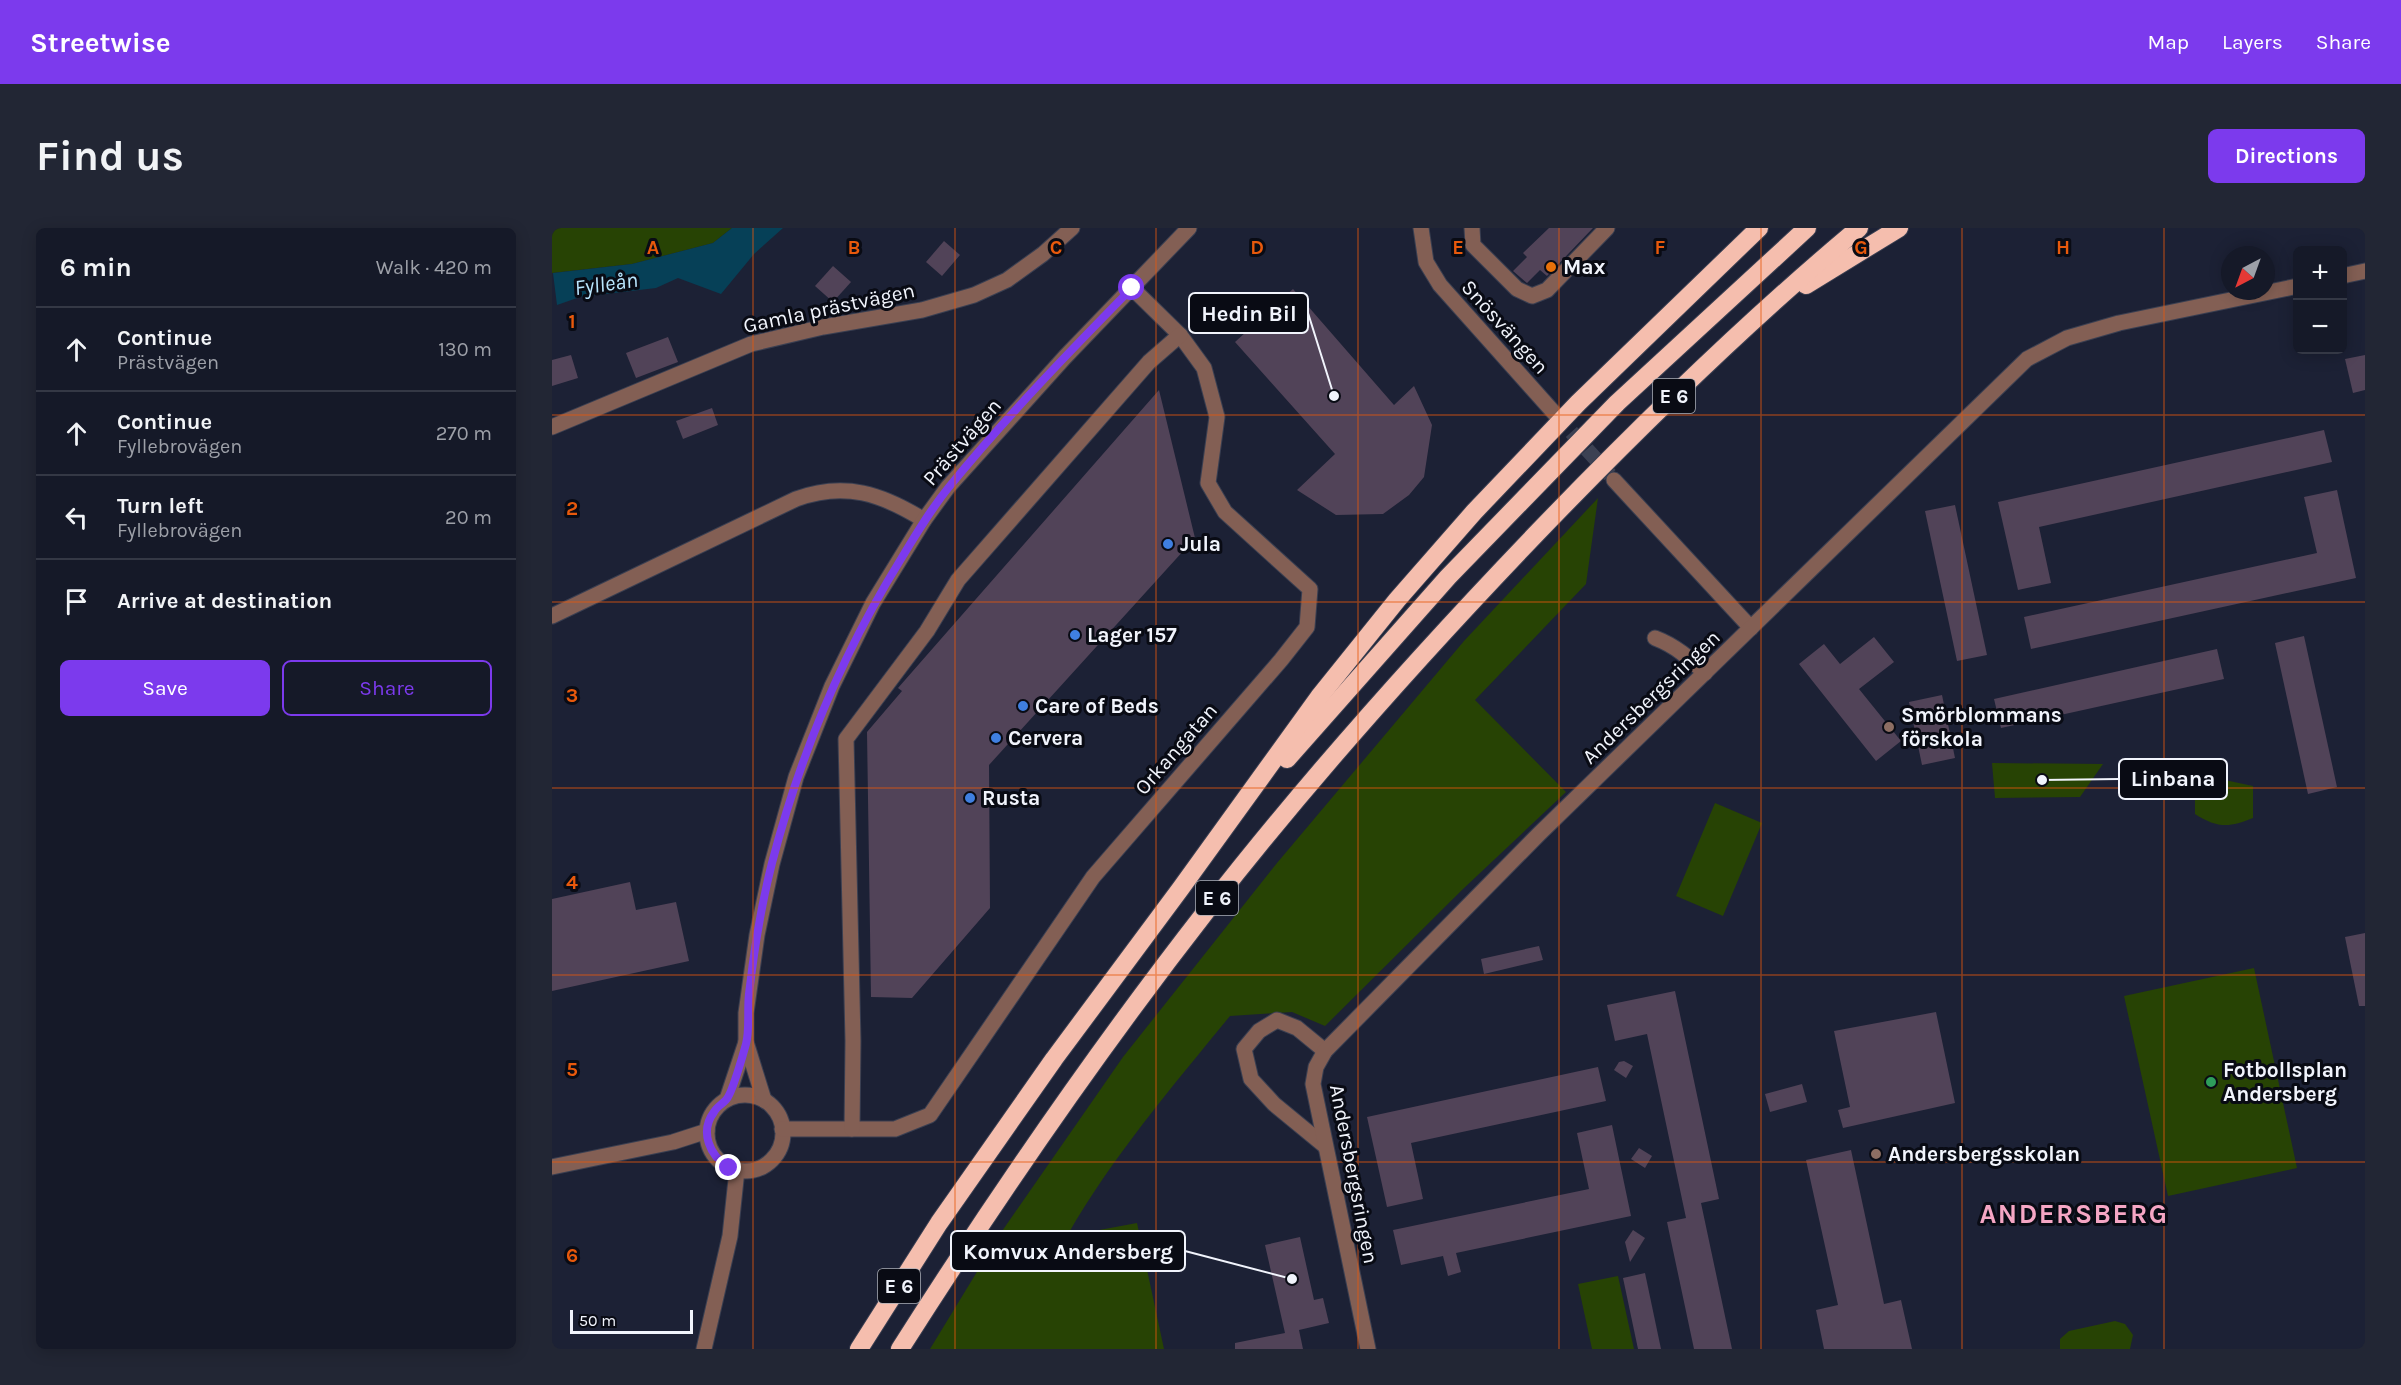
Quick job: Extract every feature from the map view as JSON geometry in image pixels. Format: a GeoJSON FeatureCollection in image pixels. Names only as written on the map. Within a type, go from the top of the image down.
{"type":"FeatureCollection","features":[{"type":"Feature","properties":{"kind":"highway"},"geometry":{"type":"LineString","coordinates":[[1181,888],[1319,697],[1397,600],[1474,512],[1528,454],[1742,237],[1760,228]]}},
{"type":"Feature","properties":{"kind":"highway","name":"E 6"},"geometry":{"type":"LineString","coordinates":[[859,1349],[939,1223],[1047,1069],[1181,888],[1293,752],[1448,577],[1617,403],[1807,228]]}},
{"type":"Feature","properties":{"kind":"highway","name":"E 6"},"geometry":{"type":"LineString","coordinates":[[900,1349],[969,1240],[1080,1079],[1207,909],[1320,771],[1456,617],[1582,486],[1768,308],[1859,228]]}},
{"type":"Feature","properties":{"kind":"highway"},"geometry":{"type":"LineString","coordinates":[[1768,308],[1899,228]]}},
{"type":"Feature","properties":{"kind":"street","name":"Gamla prästvägen"},"geometry":{"type":"LineString","coordinates":[[552,427],[752,344],[823,327],[922,310],[974,295],[1007,280],[1043,254],[1072,228]]}},
{"type":"Feature","properties":{"kind":"street","name":"Prästvägen"},"geometry":{"type":"LineString","coordinates":[[552,616],[814,492],[850,490],[873,495],[893,502],[924,520],[948,488],[1049,374],[1188,228]]}},
{"type":"Feature","properties":{"kind":"street","name":"Snösvängen"},"geometry":{"type":"LineString","coordinates":[[1421,228],[1426,262],[1440,285],[1556,415]]}},
{"type":"Feature","properties":{"kind":"street"},"geometry":{"type":"LineString","coordinates":[[1472,228],[1473,245],[1517,289],[1532,296],[1547,290],[1607,228]]}},
{"type":"Feature","properties":{"kind":"street"},"geometry":{"type":"LineString","coordinates":[[2347,275],[2365,271]]}},
{"type":"Feature","properties":{"kind":"street","name":"Andersbergsringen"},"geometry":{"type":"LineString","coordinates":[[1368,1349],[1324,1146],[1313,1084],[1316,1067],[1325,1051],[1539,834],[2027,359],[2067,338],[2119,323],[2293,287]]}},
{"type":"Feature","properties":{"kind":"street","name":"Orkangatan"},"geometry":{"type":"LineString","coordinates":[[783,1129],[895,1129],[930,1115],[1093,877],[1307,627],[1310,589],[1225,512],[1208,483],[1216,417],[1204,368],[1180,335],[1132,288]]}},
{"type":"Feature","properties":{"kind":"street"},"geometry":{"type":"LineString","coordinates":[[852,1129],[853,1041],[846,739],[927,631],[958,580],[1149,362],[1180,335]]}},
{"type":"Feature","properties":{"kind":"street"},"geometry":{"type":"LineString","coordinates":[[1614,480],[1750,628]]}},
{"type":"Feature","properties":{"kind":"street"},"geometry":{"type":"LineString","coordinates":[[764,1100],[746,1095],[727,1100],[713,1113],[707,1131],[709,1146],[717,1159],[736,1170],[758,1169],[770,1161],[782,1143],[783,1129],[776,1112],[764,1100],[746,1042],[746,1013],[757,935],[772,864],[796,777],[837,676],[873,603],[924,520]]}},
{"type":"Feature","properties":{"kind":"street"},"geometry":{"type":"LineString","coordinates":[[1655,638],[1672,645],[1685,654],[1705,674]]}},
{"type":"Feature","properties":{"kind":"street"},"geometry":{"type":"LineString","coordinates":[[1324,1146],[1274,1104],[1251,1079],[1244,1049],[1258,1031],[1277,1020],[1297,1028],[1325,1051]]}},
{"type":"Feature","properties":{"kind":"street"},"geometry":{"type":"LineString","coordinates":[[727,1100],[746,1042]]}},
{"type":"Feature","properties":{"kind":"street"},"geometry":{"type":"LineString","coordinates":[[552,1167],[673,1142],[707,1131]]}},
{"type":"Feature","properties":{"kind":"street"},"geometry":{"type":"LineString","coordinates":[[704,1349],[730,1236],[736,1170]]}},
{"type":"Feature","properties":{"kind":"green space"},"geometry":{"type":"Polygon","coordinates":[[[552,228],[732,228],[713,243],[632,264],[552,273],[552,228]]]}},
{"type":"Feature","properties":{"kind":"green space"},"geometry":{"type":"Polygon","coordinates":[[[1598,498],[1586,584],[1475,700],[1566,792],[1463,889],[1325,1026],[1292,1012],[1230,1016],[1123,1150],[1067,1236],[1137,1223],[1164,1349],[930,1349],[1000,1234],[1123,1057],[1277,863],[1464,641],[1598,498]]]}},
{"type":"Feature","properties":{"kind":"green space"},"geometry":{"type":"Polygon","coordinates":[[[1992,763],[2103,764],[2080,797],[1995,798],[1992,763]]]}},
{"type":"Feature","properties":{"kind":"green space"},"geometry":{"type":"Polygon","coordinates":[[[2220,779],[2253,786],[2253,818],[2237,824],[2223,825],[2210,822],[2195,814],[2195,789],[2220,779]]]}},
{"type":"Feature","properties":{"kind":"green space"},"geometry":{"type":"Polygon","coordinates":[[[1715,803],[1762,823],[1723,916],[1676,896],[1715,803]]]}},
{"type":"Feature","properties":{"kind":"green space","name":"Fotbollsplan Andersberg"},"geometry":{"type":"Polygon","coordinates":[[[2254,968],[2297,1168],[2168,1196],[2124,996],[2254,968]]]}},
{"type":"Feature","properties":{"kind":"green space"},"geometry":{"type":"Polygon","coordinates":[[[1618,1276],[1634,1349],[1592,1349],[1578,1284],[1618,1276]]]}},
{"type":"Feature","properties":{"kind":"green space"},"geometry":{"type":"Polygon","coordinates":[[[2115,1321],[2125,1324],[2133,1335],[2130,1349],[2060,1349],[2060,1339],[2069,1331],[2115,1321]]]}},
{"type":"Feature","properties":{"kind":"water","name":"Fylleån"},"geometry":{"type":"Polygon","coordinates":[[[732,228],[783,228],[754,254],[721,294],[678,278],[656,288],[580,297],[557,305],[553,273],[632,264],[713,243],[732,228]]]}},
{"type":"Feature","properties":{"kind":"building","name":"Max"},"geometry":{"type":"Polygon","coordinates":[[[1549,228],[1593,228],[1547,276],[1540,270],[1527,283],[1513,271],[1527,257],[1523,253],[1549,228]]]}},
{"type":"Feature","properties":{"kind":"building"},"geometry":{"type":"Polygon","coordinates":[[[944,241],[960,255],[942,276],[926,262],[944,241]]]}},
{"type":"Feature","properties":{"kind":"building"},"geometry":{"type":"Polygon","coordinates":[[[833,266],[851,282],[833,302],[815,286],[833,266]]]}},
{"type":"Feature","properties":{"kind":"building"},"geometry":{"type":"Polygon","coordinates":[[[1293,289],[1394,405],[1414,386],[1432,425],[1424,477],[1409,495],[1383,514],[1336,515],[1297,490],[1335,454],[1235,342],[1293,289]]]}},
{"type":"Feature","properties":{"kind":"building"},"geometry":{"type":"Polygon","coordinates":[[[668,337],[678,362],[636,378],[626,353],[668,337]]]}},
{"type":"Feature","properties":{"kind":"building"},"geometry":{"type":"Polygon","coordinates":[[[571,355],[578,378],[552,386],[552,360],[571,355]]]}},
{"type":"Feature","properties":{"kind":"building"},"geometry":{"type":"Polygon","coordinates":[[[2365,355],[2365,390],[2353,393],[2345,359],[2365,355]]]}},
{"type":"Feature","properties":{"kind":"building"},"geometry":{"type":"Polygon","coordinates":[[[1159,390],[1195,538],[989,765],[990,908],[912,998],[871,997],[867,732],[902,691],[898,688],[1159,390]]]}},
{"type":"Feature","properties":{"kind":"building"},"geometry":{"type":"Polygon","coordinates":[[[712,408],[718,425],[683,439],[676,421],[712,408]]]}},
{"type":"Feature","properties":{"kind":"building"},"geometry":{"type":"Polygon","coordinates":[[[2324,430],[2332,462],[2039,527],[2051,583],[2018,590],[1998,502],[2324,430]]]}},
{"type":"Feature","properties":{"kind":"building"},"geometry":{"type":"Polygon","coordinates":[[[2337,490],[2356,578],[2031,649],[2024,617],[2317,553],[2304,497],[2337,490]]]}},
{"type":"Feature","properties":{"kind":"building"},"geometry":{"type":"Polygon","coordinates":[[[1955,505],[1987,655],[1957,661],[1925,511],[1955,505]]]}},
{"type":"Feature","properties":{"kind":"building"},"geometry":{"type":"Polygon","coordinates":[[[2304,636],[2337,787],[2308,794],[2275,643],[2304,636]]]}},
{"type":"Feature","properties":{"kind":"building"},"geometry":{"type":"Polygon","coordinates":[[[1874,637],[1894,662],[1859,689],[1901,741],[1876,761],[1799,664],[1824,644],[1840,664],[1874,637]]]}},
{"type":"Feature","properties":{"kind":"building"},"geometry":{"type":"Polygon","coordinates":[[[2217,649],[2224,679],[2001,728],[1994,699],[2217,649]]]}},
{"type":"Feature","properties":{"kind":"building"},"geometry":{"type":"Polygon","coordinates":[[[1942,695],[1955,758],[1922,765],[1909,702],[1942,695]]]}},
{"type":"Feature","properties":{"kind":"building"},"geometry":{"type":"Polygon","coordinates":[[[630,882],[636,910],[676,902],[689,961],[552,991],[552,899],[630,882]]]}},
{"type":"Feature","properties":{"kind":"building"},"geometry":{"type":"Polygon","coordinates":[[[2365,933],[2365,1006],[2359,1006],[2345,937],[2365,933]]]}},
{"type":"Feature","properties":{"kind":"building"},"geometry":{"type":"Polygon","coordinates":[[[1539,946],[1543,960],[1484,974],[1481,959],[1539,946]]]}},
{"type":"Feature","properties":{"kind":"building"},"geometry":{"type":"Polygon","coordinates":[[[1675,991],[1719,1199],[1701,1203],[1732,1349],[1694,1349],[1667,1222],[1686,1218],[1647,1034],[1615,1041],[1607,1005],[1675,991]]]}},
{"type":"Feature","properties":{"kind":"building"},"geometry":{"type":"Polygon","coordinates":[[[1936,1012],[1955,1103],[1843,1128],[1838,1110],[1850,1107],[1834,1031],[1936,1012]]]}},
{"type":"Feature","properties":{"kind":"building"},"geometry":{"type":"Polygon","coordinates":[[[1624,1061],[1633,1066],[1626,1078],[1614,1070],[1619,1062],[1624,1061]]]}},
{"type":"Feature","properties":{"kind":"building"},"geometry":{"type":"Polygon","coordinates":[[[1598,1067],[1606,1101],[1411,1143],[1423,1199],[1387,1207],[1367,1117],[1598,1067]]]}},
{"type":"Feature","properties":{"kind":"building"},"geometry":{"type":"Polygon","coordinates":[[[1802,1084],[1807,1102],[1770,1112],[1765,1094],[1802,1084]]]}},
{"type":"Feature","properties":{"kind":"building"},"geometry":{"type":"Polygon","coordinates":[[[1612,1125],[1631,1216],[1456,1253],[1461,1272],[1448,1276],[1443,1256],[1401,1265],[1393,1230],[1589,1189],[1577,1133],[1612,1125]]]}},
{"type":"Feature","properties":{"kind":"building"},"geometry":{"type":"Polygon","coordinates":[[[1639,1148],[1652,1156],[1645,1168],[1631,1159],[1639,1148]]]}},
{"type":"Feature","properties":{"kind":"building"},"geometry":{"type":"Polygon","coordinates":[[[1851,1150],[1884,1304],[1901,1300],[1912,1349],[1824,1349],[1816,1310],[1838,1305],[1806,1160],[1851,1150]]]}},
{"type":"Feature","properties":{"kind":"building"},"geometry":{"type":"Polygon","coordinates":[[[1633,1230],[1645,1238],[1630,1262],[1625,1242],[1633,1230]]]}},
{"type":"Feature","properties":{"kind":"building"},"geometry":{"type":"Polygon","coordinates":[[[1300,1237],[1314,1300],[1323,1298],[1329,1323],[1299,1330],[1303,1349],[1235,1349],[1235,1343],[1285,1333],[1265,1245],[1300,1237]]]}},
{"type":"Feature","properties":{"kind":"building"},"geometry":{"type":"Polygon","coordinates":[[[1645,1273],[1661,1349],[1638,1349],[1623,1278],[1645,1273]]]}},
{"type":"Feature","properties":{"kind":"tunnel"},"geometry":{"type":"LineString","coordinates":[[1556,415],[1610,475]]}},
{"type":"Feature","properties":{"kind":"place","name":"Max"},"geometry":{"type":"Point","coordinates":[1551,267]}},
{"type":"Feature","properties":{"kind":"place","name":"Hedin Bil"},"geometry":{"type":"Point","coordinates":[1334,396]}},
{"type":"Feature","properties":{"kind":"place","name":"Jula"},"geometry":{"type":"Point","coordinates":[1168,544]}},
{"type":"Feature","properties":{"kind":"place","name":"Lager 157"},"geometry":{"type":"Point","coordinates":[1075,635]}},
{"type":"Feature","properties":{"kind":"place","name":"Care of Beds"},"geometry":{"type":"Point","coordinates":[1023,706]}},
{"type":"Feature","properties":{"kind":"place","name":"Smörblommans förskola"},"geometry":{"type":"Point","coordinates":[1889,727]}},
{"type":"Feature","properties":{"kind":"place","name":"Cervera"},"geometry":{"type":"Point","coordinates":[996,738]}},
{"type":"Feature","properties":{"kind":"place","name":"Linbana"},"geometry":{"type":"Point","coordinates":[2042,780]}},
{"type":"Feature","properties":{"kind":"place","name":"Rusta"},"geometry":{"type":"Point","coordinates":[970,798]}},
{"type":"Feature","properties":{"kind":"place","name":"Fotbollsplan Andersberg"},"geometry":{"type":"Point","coordinates":[2211,1082]}},
{"type":"Feature","properties":{"kind":"place","name":"Andersbergsskolan"},"geometry":{"type":"Point","coordinates":[1876,1154]}},
{"type":"Feature","properties":{"kind":"place","name":"Komvux Andersberg"},"geometry":{"type":"Point","coordinates":[1292,1279]}},
{"type":"Feature","properties":{"kind":"district","name":"ANDERSBERG"},"geometry":{"type":"Point","coordinates":[2074,1214]}},
{"type":"Feature","properties":{"kind":"route"},"geometry":{"type":"LineString","coordinates":[[729,1168],[712,1153],[707,1139],[708,1125],[713,1113],[727,1100],[746,1042],[746,1013],[751,975],[772,864],[796,777],[832,686],[873,603],[924,520],[948,488],[1065,357],[1132,288]]}}]}
